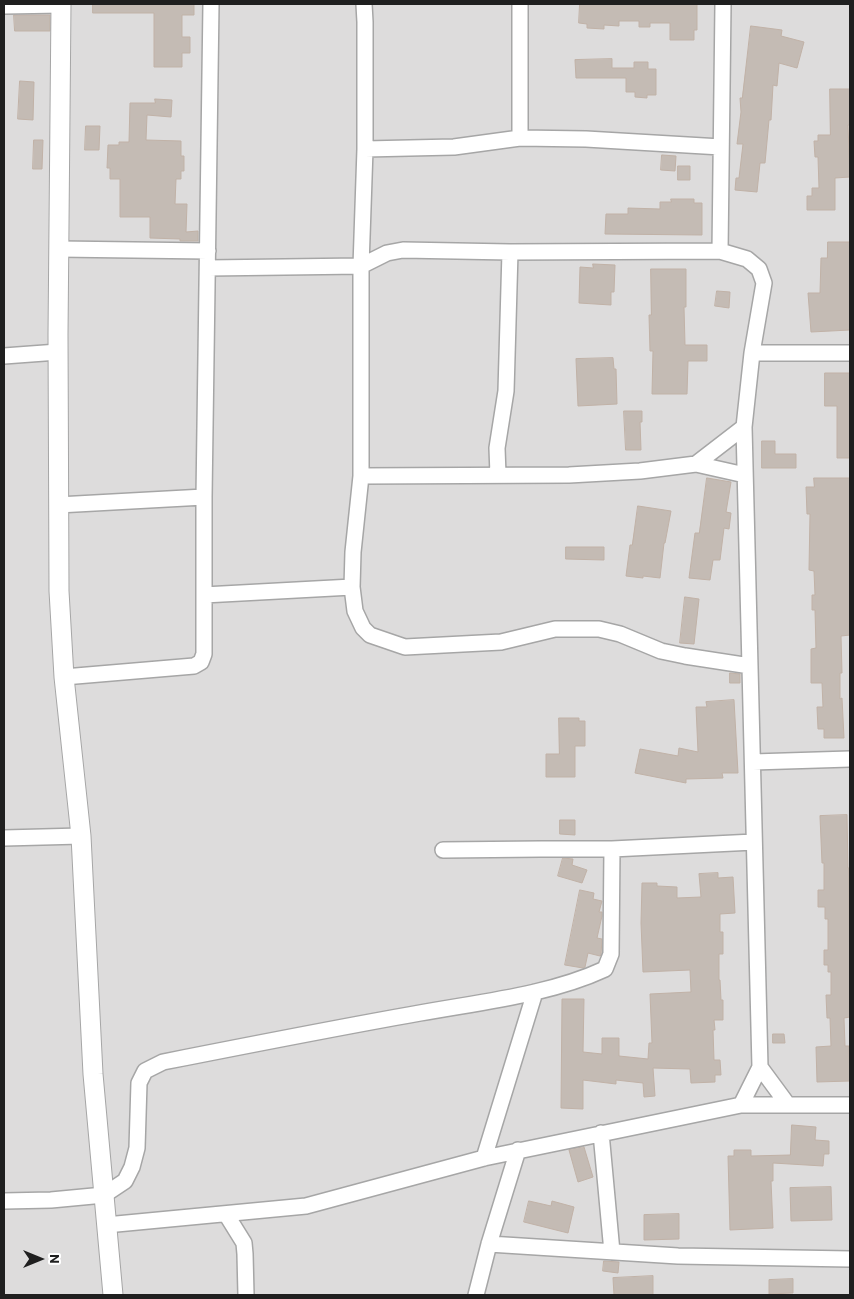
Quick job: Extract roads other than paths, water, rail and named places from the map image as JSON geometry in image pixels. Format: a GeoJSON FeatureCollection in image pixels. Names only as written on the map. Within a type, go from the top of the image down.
{"type":"FeatureCollection","features":[{"type":"Feature","properties":{"kind":"street"},"geometry":{"type":"LineString","coordinates":[[64,677],[194,666],[201,662],[204,654],[204,498],[212,4]]}},
{"type":"Feature","properties":{"kind":"street"},"geometry":{"type":"LineString","coordinates":[[364,4],[365,149],[361,266],[361,476],[353,552],[352,588],[355,611],[362,628],[370,636],[405,647],[501,642],[555,629],[599,629],[620,634],[661,651],[750,666]]}},
{"type":"Feature","properties":{"kind":"street"},"geometry":{"type":"LineString","coordinates":[[520,4],[520,138]]}},
{"type":"Feature","properties":{"kind":"street"},"geometry":{"type":"LineString","coordinates":[[720,251],[723,4]]}},
{"type":"Feature","properties":{"kind":"street"},"geometry":{"type":"LineString","coordinates":[[4,6],[61,5],[58,352],[59,591],[64,677],[81,836],[94,1074],[113,1295]]}},
{"type":"Feature","properties":{"kind":"street"},"geometry":{"type":"LineString","coordinates":[[365,149],[454,147],[520,138],[586,139],[721,147]]}},
{"type":"Feature","properties":{"kind":"street"},"geometry":{"type":"LineString","coordinates":[[59,249],[208,250]]}},
{"type":"Feature","properties":{"kind":"street"},"geometry":{"type":"LineString","coordinates":[[208,268],[361,266],[388,253],[403,250],[510,252],[720,251],[747,259],[760,268],[764,282],[752,353],[744,427],[760,1067],[741,1105]]}},
{"type":"Feature","properties":{"kind":"street"},"geometry":{"type":"LineString","coordinates":[[498,475],[497,448],[506,391],[510,252]]}},
{"type":"Feature","properties":{"kind":"street"},"geometry":{"type":"LineString","coordinates":[[4,356],[58,352]]}},
{"type":"Feature","properties":{"kind":"street"},"geometry":{"type":"LineString","coordinates":[[752,353],[850,353]]}},
{"type":"Feature","properties":{"kind":"street"},"geometry":{"type":"LineString","coordinates":[[696,464],[744,427]]}},
{"type":"Feature","properties":{"kind":"street"},"geometry":{"type":"LineString","coordinates":[[361,476],[569,475],[628,472],[696,464],[745,475]]}},
{"type":"Feature","properties":{"kind":"street"},"geometry":{"type":"LineString","coordinates":[[58,505],[204,498]]}},
{"type":"Feature","properties":{"kind":"street"},"geometry":{"type":"LineString","coordinates":[[204,595],[352,588]]}},
{"type":"Feature","properties":{"kind":"street"},"geometry":{"type":"LineString","coordinates":[[753,762],[850,759]]}},
{"type":"Feature","properties":{"kind":"street"},"geometry":{"type":"LineString","coordinates":[[4,838],[81,836]]}},
{"type":"Feature","properties":{"kind":"street"},"geometry":{"type":"LineString","coordinates":[[443,850],[612,849],[754,842]]}},
{"type":"Feature","properties":{"kind":"street"},"geometry":{"type":"LineString","coordinates":[[4,1201],[104,1196],[125,1181],[132,1168],[137,1148],[140,1083],[145,1071],[163,1062],[535,992],[591,976],[605,969],[611,954],[612,849]]}},
{"type":"Feature","properties":{"kind":"street"},"geometry":{"type":"LineString","coordinates":[[484,1158],[535,992]]}},
{"type":"Feature","properties":{"kind":"street"},"geometry":{"type":"LineString","coordinates":[[760,1067],[788,1105]]}},
{"type":"Feature","properties":{"kind":"street"},"geometry":{"type":"LineString","coordinates":[[106,1225],[306,1206],[518,1150],[741,1105],[850,1105]]}},
{"type":"Feature","properties":{"kind":"street"},"geometry":{"type":"LineString","coordinates":[[601,1133],[612,1252]]}},
{"type":"Feature","properties":{"kind":"street"},"geometry":{"type":"LineString","coordinates":[[476,1295],[489,1244],[518,1150]]}},
{"type":"Feature","properties":{"kind":"street"},"geometry":{"type":"LineString","coordinates":[[226,1214],[244,1243],[246,1295]]}},
{"type":"Feature","properties":{"kind":"street"},"geometry":{"type":"LineString","coordinates":[[489,1244],[678,1256],[850,1259]]}}]}
